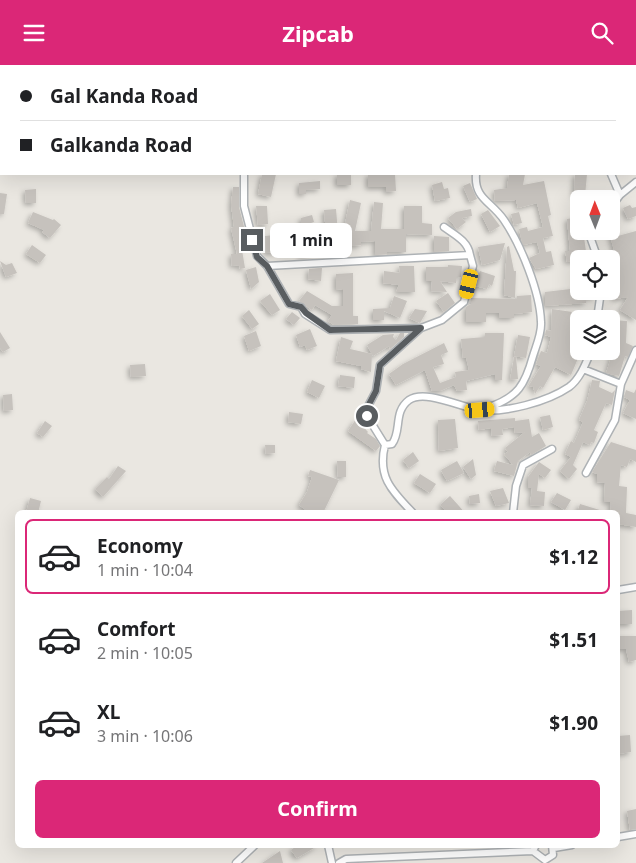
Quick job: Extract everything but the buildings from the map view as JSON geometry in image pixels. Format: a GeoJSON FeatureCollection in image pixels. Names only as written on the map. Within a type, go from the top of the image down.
{"type":"FeatureCollection","features":[{"type":"Feature","properties":{"kind":"street"},"geometry":{"type":"LineString","coordinates":[[244,175],[244,206],[257,257],[267,266],[289,304],[301,307],[306,313],[330,330],[421,328],[442,320],[464,302],[473,266],[469,249],[462,240],[444,227]]}},
{"type":"Feature","properties":{"kind":"street"},"geometry":{"type":"LineString","coordinates":[[476,175],[475,186],[480,195],[504,219],[518,246],[537,294],[542,324],[530,367],[522,385],[509,400],[480,410]]}},
{"type":"Feature","properties":{"kind":"street"},"geometry":{"type":"LineString","coordinates":[[611,175],[618,190]]}},
{"type":"Feature","properties":{"kind":"street"},"geometry":{"type":"LineString","coordinates":[[620,195],[636,182]]}},
{"type":"Feature","properties":{"kind":"street"},"geometry":{"type":"LineString","coordinates":[[267,266],[470,255]]}},
{"type":"Feature","properties":{"kind":"street"},"geometry":{"type":"LineString","coordinates":[[410,510],[384,479],[381,460],[385,445],[367,416],[367,408],[376,391],[380,365],[421,328]]}},
{"type":"Feature","properties":{"kind":"street"},"geometry":{"type":"LineString","coordinates":[[586,473],[615,420],[621,384],[636,350]]}},
{"type":"Feature","properties":{"kind":"street"},"geometry":{"type":"LineString","coordinates":[[385,445],[392,444],[395,440],[396,423],[401,407],[410,399],[423,396],[480,410],[532,405],[570,386],[583,369],[587,360]]}},
{"type":"Feature","properties":{"kind":"street"},"geometry":{"type":"LineString","coordinates":[[583,369],[621,384]]}},
{"type":"Feature","properties":{"kind":"street"},"geometry":{"type":"LineString","coordinates":[[513,510],[516,486],[523,465],[552,449]]}},
{"type":"Feature","properties":{"kind":"street"},"geometry":{"type":"LineString","coordinates":[[620,590],[636,587]]}},
{"type":"Feature","properties":{"kind":"street"},"geometry":{"type":"LineString","coordinates":[[620,837],[636,834]]}},
{"type":"Feature","properties":{"kind":"street"},"geometry":{"type":"LineString","coordinates":[[236,863],[252,848]]}},
{"type":"Feature","properties":{"kind":"street"},"geometry":{"type":"LineString","coordinates":[[329,848],[332,863]]}},
{"type":"Feature","properties":{"kind":"street"},"geometry":{"type":"LineString","coordinates":[[340,863],[346,859],[511,853],[534,848],[545,862],[553,855],[553,848]]}},
{"type":"Feature","properties":{"kind":"route"},"geometry":{"type":"LineString","coordinates":[[252,240],[257,257],[267,266],[289,304],[301,307],[306,313],[330,330],[421,328],[380,365],[376,391],[367,408],[367,416]]}}]}
